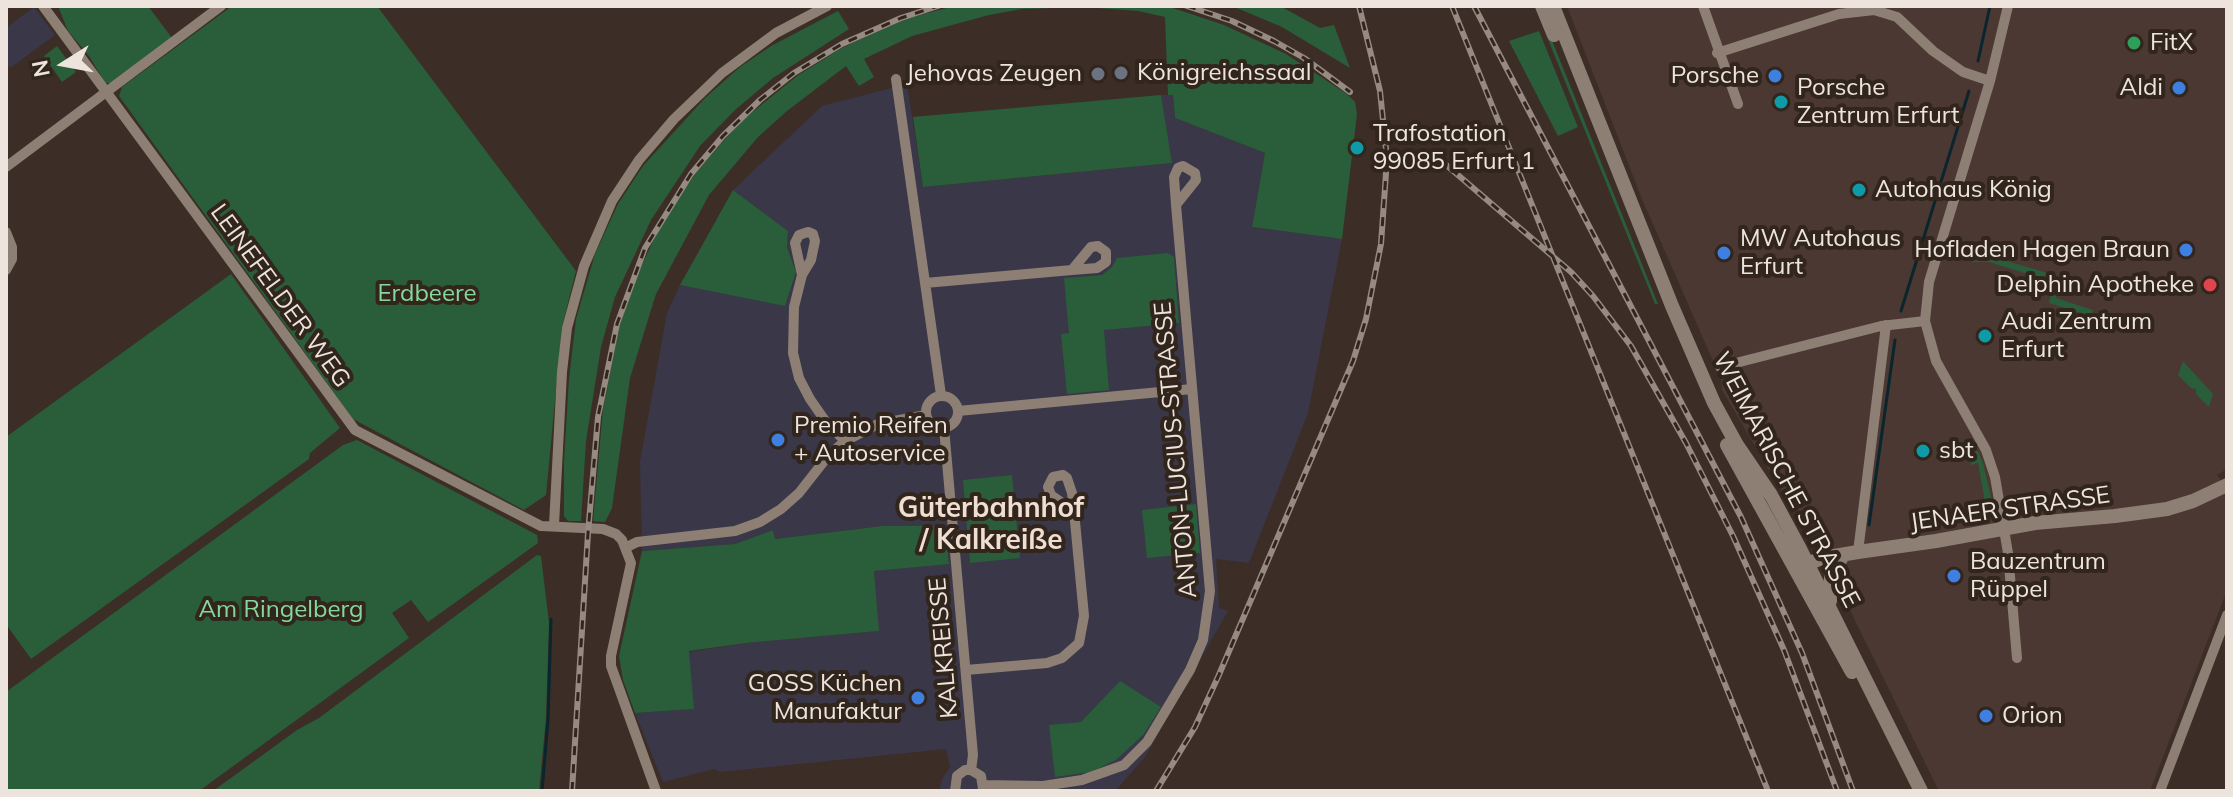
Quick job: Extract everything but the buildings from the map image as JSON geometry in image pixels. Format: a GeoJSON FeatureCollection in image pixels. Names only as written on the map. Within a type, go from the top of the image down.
{"type":"FeatureCollection","features":[{"type":"Feature","properties":{"kind":"main road","name":"WEIMARISCHE STRASSE"},"geometry":{"type":"LineString","coordinates":[[1542,6],[1705,403],[1802,566],[1830,605],[1921,791]]}},
{"type":"Feature","properties":{"kind":"main road","name":"WEIMARISCHE STRASSE"},"geometry":{"type":"LineString","coordinates":[[1553,6],[1698,367],[1737,445],[1771,495],[1911,791]]}},
{"type":"Feature","properties":{"kind":"main road","name":"JENAER STRASSE"},"geometry":{"type":"LineString","coordinates":[[1802,566],[1850,553],[2005,528],[2167,509],[2227,485]]}},
{"type":"Feature","properties":{"kind":"main road"},"geometry":{"type":"LineString","coordinates":[[1830,605],[1831,577],[1850,553]]}},
{"type":"Feature","properties":{"kind":"street","name":"LEINEFELDER WEG"},"geometry":{"type":"LineString","coordinates":[[43,6],[355,430],[541,526],[603,529],[616,534],[627,547]]}},
{"type":"Feature","properties":{"kind":"street"},"geometry":{"type":"LineString","coordinates":[[6,167],[221,6]]}},
{"type":"Feature","properties":{"kind":"street"},"geometry":{"type":"LineString","coordinates":[[554,525],[567,328],[588,254],[612,201],[659,136],[722,73],[776,33],[827,6]]}},
{"type":"Feature","properties":{"kind":"street"},"geometry":{"type":"LineString","coordinates":[[1703,6],[1717,53],[1738,104]]}},
{"type":"Feature","properties":{"kind":"street"},"geometry":{"type":"LineString","coordinates":[[2008,6],[1990,81],[1929,282],[1925,321],[1936,361],[1990,460],[2005,528],[2017,658]]}},
{"type":"Feature","properties":{"kind":"street"},"geometry":{"type":"LineString","coordinates":[[1717,53],[1839,14],[1874,10],[1897,17],[1948,63],[1990,81]]}},
{"type":"Feature","properties":{"kind":"street"},"geometry":{"type":"LineString","coordinates":[[896,79],[941,395]]}},
{"type":"Feature","properties":{"kind":"street","name":"ANTON-LUCIUS-STRASSE"},"geometry":{"type":"LineString","coordinates":[[983,788],[1069,782],[1124,765],[1147,742],[1190,670],[1203,640],[1210,591],[1176,205]]}},
{"type":"Feature","properties":{"kind":"street"},"geometry":{"type":"LineString","coordinates":[[6,232],[12,247],[12,259],[6,270]]}},
{"type":"Feature","properties":{"kind":"street"},"geometry":{"type":"LineString","coordinates":[[925,283],[1072,270]]}},
{"type":"Feature","properties":{"kind":"street"},"geometry":{"type":"LineString","coordinates":[[802,275],[792,327],[796,367],[810,399],[826,422],[845,441]]}},
{"type":"Feature","properties":{"kind":"street"},"geometry":{"type":"LineString","coordinates":[[1720,367],[1886,325],[1925,321]]}},
{"type":"Feature","properties":{"kind":"street"},"geometry":{"type":"LineString","coordinates":[[1850,553],[1860,524],[1886,325]]}},
{"type":"Feature","properties":{"kind":"street"},"geometry":{"type":"LineString","coordinates":[[958,411],[1192,389]]}},
{"type":"Feature","properties":{"kind":"street"},"geometry":{"type":"LineString","coordinates":[[941,395],[951,398],[958,411],[953,424],[944,428],[935,426],[926,415],[931,400],[941,395]]}},
{"type":"Feature","properties":{"kind":"street"},"geometry":{"type":"LineString","coordinates":[[656,791],[611,666],[631,563],[627,547],[637,542],[735,531],[760,522],[799,493],[845,441],[878,424],[926,415]]}},
{"type":"Feature","properties":{"kind":"street","name":"KALKREISSE"},"geometry":{"type":"LineString","coordinates":[[944,428],[973,755],[971,770]]}},
{"type":"Feature","properties":{"kind":"street"},"geometry":{"type":"LineString","coordinates":[[966,670],[1047,663],[1062,658],[1079,643],[1084,616],[1074,511]]}},
{"type":"Feature","properties":{"kind":"street"},"geometry":{"type":"LineString","coordinates":[[2160,791],[2227,615]]}},
{"type":"Feature","properties":{"kind":"street"},"geometry":{"type":"LineString","coordinates":[[955,791],[957,776],[965,770],[981,776],[983,788]]}},
{"type":"Feature","properties":{"kind":"shaded area"},"geometry":{"type":"Polygon","coordinates":[[[1567,6],[2227,6],[2227,469],[2217,475],[2227,488],[2227,590],[2150,791],[1939,791],[1844,598],[1722,390],[1721,379],[1642,199],[1567,6]]]}},
{"type":"Feature","properties":{"kind":"shaded area"},"geometry":{"type":"Polygon","coordinates":[[[34,7],[55,35],[10,68],[6,63],[6,28],[34,7]]]}},
{"type":"Feature","properties":{"kind":"shaded area"},"geometry":{"type":"Polygon","coordinates":[[[907,84],[923,187],[1171,163],[1161,95],[1173,95],[1175,118],[1265,153],[1252,227],[1342,239],[1308,413],[1249,563],[1216,559],[1219,608],[1228,611],[1145,757],[1116,790],[939,791],[950,767],[946,749],[720,772],[714,769],[663,782],[635,713],[693,709],[689,652],[746,643],[878,631],[874,571],[949,563],[944,526],[882,526],[775,539],[773,530],[735,544],[642,551],[640,462],[667,313],[680,285],[785,305],[796,272],[787,246],[788,231],[733,190],[822,106],[907,84]]]}},
{"type":"Feature","properties":{"kind":"green space"},"geometry":{"type":"Polygon","coordinates":[[[58,6],[148,6],[172,38],[113,83],[105,83],[89,56],[68,31],[58,6]]]}},
{"type":"Feature","properties":{"kind":"green space","name":"Erdbeere"},"geometry":{"type":"Polygon","coordinates":[[[232,6],[377,6],[576,271],[562,327],[546,495],[524,510],[353,419],[119,96],[122,87],[232,6]]]}},
{"type":"Feature","properties":{"kind":"green space"},"geometry":{"type":"Polygon","coordinates":[[[954,6],[1167,6],[1224,25],[1286,54],[1355,102],[1357,114],[1342,239],[1252,227],[1265,153],[1175,118],[1173,95],[1168,95],[1165,17],[1138,11],[1084,7],[1022,9],[912,36],[864,59],[874,77],[859,86],[846,66],[787,111],[758,137],[709,195],[656,294],[630,378],[612,508],[605,522],[593,521],[603,409],[619,328],[631,289],[659,228],[695,174],[739,123],[797,76],[840,49],[872,34],[909,18],[954,6]]]}},
{"type":"Feature","properties":{"kind":"green space"},"geometry":{"type":"Polygon","coordinates":[[[1232,6],[1282,7],[1320,28],[1334,25],[1350,68],[1282,27],[1232,6]]]}},
{"type":"Feature","properties":{"kind":"green space"},"geometry":{"type":"Polygon","coordinates":[[[838,11],[849,29],[773,78],[735,110],[700,146],[651,220],[615,297],[601,347],[586,441],[581,521],[568,521],[564,516],[564,461],[576,319],[595,254],[618,204],[643,166],[705,98],[740,67],[771,46],[838,11]]]}},
{"type":"Feature","properties":{"kind":"green space"},"geometry":{"type":"Polygon","coordinates":[[[1539,17],[1543,18],[1658,304],[1655,304],[1539,17]]]}},
{"type":"Feature","properties":{"kind":"green space"},"geometry":{"type":"Polygon","coordinates":[[[1539,31],[1578,127],[1558,136],[1509,41],[1539,31]]]}},
{"type":"Feature","properties":{"kind":"green space"},"geometry":{"type":"Polygon","coordinates":[[[57,46],[76,72],[62,82],[44,56],[57,46]]]}},
{"type":"Feature","properties":{"kind":"green space"},"geometry":{"type":"Polygon","coordinates":[[[1161,95],[1172,163],[923,187],[913,117],[1161,95]]]}},
{"type":"Feature","properties":{"kind":"green space"},"geometry":{"type":"Polygon","coordinates":[[[733,190],[788,231],[787,247],[796,272],[785,306],[680,285],[733,190]]]}},
{"type":"Feature","properties":{"kind":"green space"},"geometry":{"type":"Polygon","coordinates":[[[1168,253],[1174,257],[1179,323],[1104,330],[1109,390],[1067,394],[1061,334],[1069,333],[1064,278],[1102,275],[1117,258],[1168,253]]]}},
{"type":"Feature","properties":{"kind":"green space"},"geometry":{"type":"Polygon","coordinates":[[[1971,254],[1983,254],[2061,277],[2056,298],[2093,310],[2091,316],[2049,303],[2054,282],[1989,262],[1972,262],[1971,254]]]}},
{"type":"Feature","properties":{"kind":"green space"},"geometry":{"type":"Polygon","coordinates":[[[231,274],[340,428],[310,453],[309,459],[31,659],[6,624],[6,437],[231,274]]]}},
{"type":"Feature","properties":{"kind":"green space"},"geometry":{"type":"Polygon","coordinates":[[[2183,361],[2213,394],[2209,407],[2196,394],[2196,389],[2178,375],[2183,361]]]}},
{"type":"Feature","properties":{"kind":"green space","name":"Am Ringelberg"},"geometry":{"type":"Polygon","coordinates":[[[357,440],[537,535],[538,543],[428,622],[411,600],[392,613],[409,638],[199,791],[6,791],[6,692],[343,445],[357,440]]]}},
{"type":"Feature","properties":{"kind":"green space"},"geometry":{"type":"Polygon","coordinates":[[[1976,451],[1983,463],[1992,501],[1988,502],[1987,513],[1980,519],[1977,504],[1984,503],[1984,496],[1978,463],[1971,465],[1970,459],[1976,451]]]}},
{"type":"Feature","properties":{"kind":"green space"},"geometry":{"type":"Polygon","coordinates":[[[1012,475],[1020,558],[970,563],[963,480],[1012,475]]]}},
{"type":"Feature","properties":{"kind":"green space"},"geometry":{"type":"Polygon","coordinates":[[[1196,504],[1200,553],[1147,558],[1142,510],[1196,504]]]}},
{"type":"Feature","properties":{"kind":"green space"},"geometry":{"type":"Polygon","coordinates":[[[882,526],[945,526],[949,564],[874,571],[879,631],[689,651],[694,709],[635,713],[623,680],[619,656],[642,551],[735,544],[773,530],[775,539],[882,526]]]}},
{"type":"Feature","properties":{"kind":"green space"},"geometry":{"type":"Polygon","coordinates":[[[537,555],[541,556],[549,623],[546,718],[539,791],[213,791],[297,730],[319,718],[537,555]]]}},
{"type":"Feature","properties":{"kind":"green space"},"geometry":{"type":"Polygon","coordinates":[[[1120,681],[1161,707],[1144,734],[1116,760],[1091,772],[1055,777],[1049,725],[1081,722],[1120,681]]]}},
{"type":"Feature","properties":{"kind":"waterway"},"geometry":{"type":"LineString","coordinates":[[1978,61],[1990,6]]}},
{"type":"Feature","properties":{"kind":"waterway"},"geometry":{"type":"LineString","coordinates":[[1901,311],[1969,91]]}},
{"type":"Feature","properties":{"kind":"waterway"},"geometry":{"type":"LineString","coordinates":[[1869,525],[1895,340]]}},
{"type":"Feature","properties":{"kind":"waterway"},"geometry":{"type":"LineString","coordinates":[[542,791],[551,619]]}},
{"type":"Feature","properties":{"kind":"railway"},"geometry":{"type":"LineString","coordinates":[[572,791],[598,417],[617,324],[645,248],[691,174],[723,136],[760,100],[794,73],[842,44],[901,18],[938,6]]}},
{"type":"Feature","properties":{"kind":"railway"},"geometry":{"type":"LineString","coordinates":[[1187,6],[1232,21],[1274,41],[1304,58],[1350,92]]}},
{"type":"Feature","properties":{"kind":"railway"},"geometry":{"type":"LineString","coordinates":[[1156,791],[1195,727],[1218,677],[1353,361],[1366,319],[1381,244],[1387,159],[1380,91],[1359,6]]}},
{"type":"Feature","properties":{"kind":"railway"},"geometry":{"type":"LineString","coordinates":[[1452,6],[1768,791]]}},
{"type":"Feature","properties":{"kind":"railway"},"geometry":{"type":"LineString","coordinates":[[1474,6],[1741,517],[1802,653],[1853,791]]}},
{"type":"Feature","properties":{"kind":"railway"},"geometry":{"type":"LineString","coordinates":[[1437,157],[1571,272],[1631,346],[1686,443],[1733,536],[1784,650],[1837,791]]}},
{"type":"Feature","properties":{"kind":"place","name":"FitX"},"geometry":{"type":"Point","coordinates":[2134,43]}},
{"type":"Feature","properties":{"kind":"place","name":"Königreichssaal"},"geometry":{"type":"Point","coordinates":[1121,73]}},
{"type":"Feature","properties":{"kind":"place","name":"Jehovas Zeugen"},"geometry":{"type":"Point","coordinates":[1098,74]}},
{"type":"Feature","properties":{"kind":"place","name":"Porsche"},"geometry":{"type":"Point","coordinates":[1775,76]}},
{"type":"Feature","properties":{"kind":"place","name":"Aldi"},"geometry":{"type":"Point","coordinates":[2179,88]}},
{"type":"Feature","properties":{"kind":"place","name":"Porsche Zentrum Erfurt"},"geometry":{"type":"Point","coordinates":[1781,102]}},
{"type":"Feature","properties":{"kind":"place","name":"Trafostation 99085 Erfurt 1"},"geometry":{"type":"Point","coordinates":[1357,148]}},
{"type":"Feature","properties":{"kind":"place","name":"Autohaus König"},"geometry":{"type":"Point","coordinates":[1859,190]}},
{"type":"Feature","properties":{"kind":"place","name":"Hofladen Hagen Braun"},"geometry":{"type":"Point","coordinates":[2186,250]}},
{"type":"Feature","properties":{"kind":"place","name":"MW Autohaus Erfurt"},"geometry":{"type":"Point","coordinates":[1724,253]}},
{"type":"Feature","properties":{"kind":"place","name":"Delphin Apotheke"},"geometry":{"type":"Point","coordinates":[2210,285]}},
{"type":"Feature","properties":{"kind":"place","name":"Audi Zentrum Erfurt"},"geometry":{"type":"Point","coordinates":[1985,336]}},
{"type":"Feature","properties":{"kind":"place","name":"Premio Reifen + Autoservice"},"geometry":{"type":"Point","coordinates":[778,440]}},
{"type":"Feature","properties":{"kind":"place","name":"sbt"},"geometry":{"type":"Point","coordinates":[1923,451]}},
{"type":"Feature","properties":{"kind":"place","name":"Bauzentrum Rüppel"},"geometry":{"type":"Point","coordinates":[1954,576]}},
{"type":"Feature","properties":{"kind":"place","name":"GOSS Küchen Manufaktur"},"geometry":{"type":"Point","coordinates":[918,698]}},
{"type":"Feature","properties":{"kind":"place","name":"Orion"},"geometry":{"type":"Point","coordinates":[1986,716]}},
{"type":"Feature","properties":{"kind":"district","name":"Güterbahnhof / Kalkreiße"},"geometry":{"type":"Point","coordinates":[991,525]}}]}
